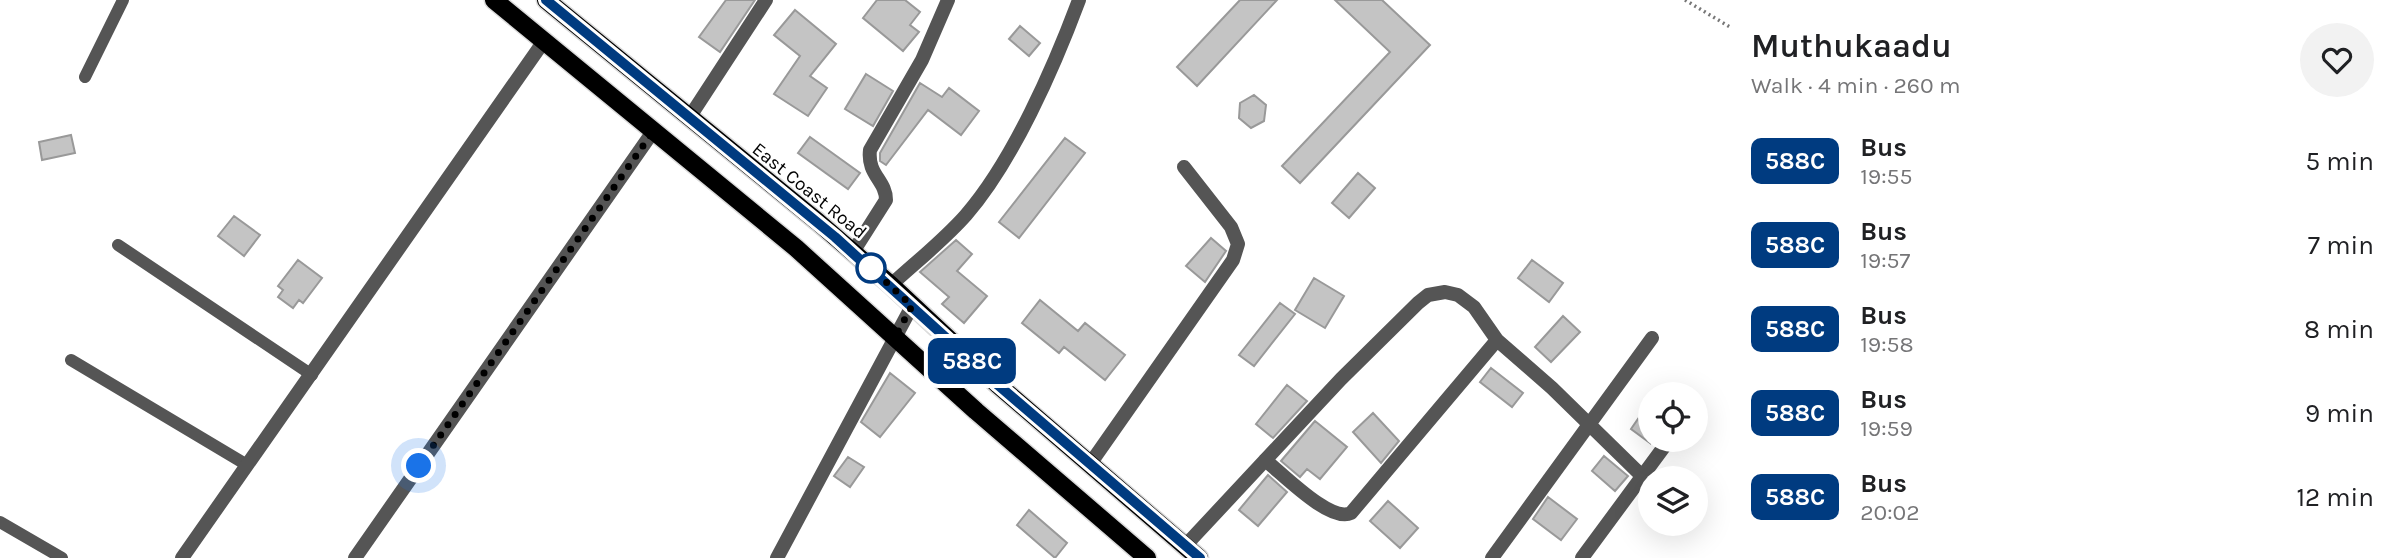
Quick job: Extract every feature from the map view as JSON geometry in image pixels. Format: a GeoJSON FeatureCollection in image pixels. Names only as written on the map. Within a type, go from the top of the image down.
{"type":"FeatureCollection","features":[{"type":"Feature","properties":{"kind":"main road"},"geometry":{"type":"LineString","coordinates":[[494,0],[652,133],[796,248],[1147,558]]}},
{"type":"Feature","properties":{"kind":"main road","name":"East Coast Road"},"geometry":{"type":"LineString","coordinates":[[546,0],[853,252],[1199,558]]}},
{"type":"Feature","properties":{"kind":"street"},"geometry":{"type":"LineString","coordinates":[[689,118],[766,0]]}},
{"type":"Feature","properties":{"kind":"street"},"geometry":{"type":"LineString","coordinates":[[853,252],[886,200],[885,191],[869,163],[870,150],[922,60],[948,0]]}},
{"type":"Feature","properties":{"kind":"street"},"geometry":{"type":"LineString","coordinates":[[891,285],[967,215],[1007,154],[1056,61],[1079,0]]}},
{"type":"Feature","properties":{"kind":"street"},"geometry":{"type":"LineString","coordinates":[[182,558],[544,41]]}},
{"type":"Feature","properties":{"kind":"street"},"geometry":{"type":"LineString","coordinates":[[355,558],[652,133]]}},
{"type":"Feature","properties":{"kind":"street"},"geometry":{"type":"LineString","coordinates":[[1090,464],[1233,260],[1238,244],[1231,227],[1184,167]]}},
{"type":"Feature","properties":{"kind":"street"},"geometry":{"type":"LineString","coordinates":[[1185,546],[1341,379],[1428,295],[1446,292],[1458,295],[1474,307],[1497,340],[1552,388],[1638,472]]}},
{"type":"Feature","properties":{"kind":"street"},"geometry":{"type":"LineString","coordinates":[[777,558],[912,306]]}},
{"type":"Feature","properties":{"kind":"street"},"geometry":{"type":"LineString","coordinates":[[1492,558],[1590,427],[1652,338]]}},
{"type":"Feature","properties":{"kind":"street"},"geometry":{"type":"LineString","coordinates":[[1265,460],[1331,513],[1345,516],[1351,513],[1497,340]]}},
{"type":"Feature","properties":{"kind":"street"},"geometry":{"type":"LineString","coordinates":[[1589,555],[1638,482]]}},
{"type":"Feature","properties":{"kind":"lane"},"geometry":{"type":"LineString","coordinates":[[85,77],[123,0]]}},
{"type":"Feature","properties":{"kind":"lane"},"geometry":{"type":"LineString","coordinates":[[118,244],[312,375]]}},
{"type":"Feature","properties":{"kind":"lane"},"geometry":{"type":"LineString","coordinates":[[71,360],[247,465]]}},
{"type":"Feature","properties":{"kind":"lane"},"geometry":{"type":"LineString","coordinates":[[0,522],[62,558]]}},
{"type":"Feature","properties":{"kind":"path"},"geometry":{"type":"LineString","coordinates":[[1685,0],[1730,27]]}},
{"type":"Feature","properties":{"kind":"building"},"geometry":{"type":"Polygon","coordinates":[[[726,0],[755,0],[720,52],[699,37],[726,0]]]}},
{"type":"Feature","properties":{"kind":"building"},"geometry":{"type":"Polygon","coordinates":[[[877,0],[905,0],[920,12],[910,25],[919,32],[903,51],[863,18],[877,0]]]}},
{"type":"Feature","properties":{"kind":"building"},"geometry":{"type":"Polygon","coordinates":[[[1240,0],[1277,0],[1197,86],[1177,67],[1240,0]]]}},
{"type":"Feature","properties":{"kind":"building"},"geometry":{"type":"Polygon","coordinates":[[[1335,0],[1382,0],[1430,45],[1300,183],[1282,166],[1390,52],[1335,0]]]}},
{"type":"Feature","properties":{"kind":"building"},"geometry":{"type":"Polygon","coordinates":[[[795,10],[836,44],[810,76],[827,88],[808,116],[774,94],[800,56],[774,35],[795,10]]]}},
{"type":"Feature","properties":{"kind":"building"},"geometry":{"type":"Polygon","coordinates":[[[1020,26],[1040,43],[1029,56],[1009,39],[1020,26]]]}},
{"type":"Feature","properties":{"kind":"building"},"geometry":{"type":"Polygon","coordinates":[[[866,74],[893,91],[873,126],[845,109],[866,74]]]}},
{"type":"Feature","properties":{"kind":"building"},"geometry":{"type":"Polygon","coordinates":[[[920,83],[942,97],[949,88],[979,111],[961,135],[928,110],[886,165],[880,161],[880,153],[920,83]]]}},
{"type":"Feature","properties":{"kind":"building"},"geometry":{"type":"Polygon","coordinates":[[[1254,95],[1266,105],[1264,121],[1251,128],[1239,118],[1240,103],[1254,95]]]}},
{"type":"Feature","properties":{"kind":"building"},"geometry":{"type":"Polygon","coordinates":[[[71,135],[75,153],[42,160],[39,142],[71,135]]]}},
{"type":"Feature","properties":{"kind":"building"},"geometry":{"type":"Polygon","coordinates":[[[810,137],[860,173],[848,189],[798,153],[810,137]]]}},
{"type":"Feature","properties":{"kind":"building"},"geometry":{"type":"Polygon","coordinates":[[[1065,138],[1085,153],[1019,238],[999,222],[1065,138]]]}},
{"type":"Feature","properties":{"kind":"building"},"geometry":{"type":"Polygon","coordinates":[[[1358,173],[1375,188],[1349,218],[1332,203],[1358,173]]]}},
{"type":"Feature","properties":{"kind":"building"},"geometry":{"type":"Polygon","coordinates":[[[234,216],[260,235],[244,256],[218,236],[234,216]]]}},
{"type":"Feature","properties":{"kind":"building"},"geometry":{"type":"Polygon","coordinates":[[[1211,238],[1226,251],[1205,282],[1186,266],[1211,238]]]}},
{"type":"Feature","properties":{"kind":"building"},"geometry":{"type":"Polygon","coordinates":[[[956,240],[972,254],[957,271],[987,296],[964,323],[942,304],[949,297],[920,272],[956,240]]]}},
{"type":"Feature","properties":{"kind":"building"},"geometry":{"type":"Polygon","coordinates":[[[298,260],[322,278],[303,303],[299,300],[293,308],[278,297],[283,290],[278,286],[298,260]]]}},
{"type":"Feature","properties":{"kind":"building"},"geometry":{"type":"Polygon","coordinates":[[[1532,260],[1563,283],[1549,302],[1518,278],[1532,260]]]}},
{"type":"Feature","properties":{"kind":"building"},"geometry":{"type":"Polygon","coordinates":[[[1314,278],[1344,296],[1325,328],[1295,310],[1314,278]]]}},
{"type":"Feature","properties":{"kind":"building"},"geometry":{"type":"Polygon","coordinates":[[[1040,300],[1078,331],[1085,323],[1125,355],[1105,380],[1064,347],[1059,353],[1022,323],[1040,300]]]}},
{"type":"Feature","properties":{"kind":"building"},"geometry":{"type":"Polygon","coordinates":[[[1280,303],[1295,314],[1254,366],[1239,355],[1280,303]]]}},
{"type":"Feature","properties":{"kind":"building"},"geometry":{"type":"Polygon","coordinates":[[[1563,316],[1580,332],[1551,362],[1535,347],[1563,316]]]}},
{"type":"Feature","properties":{"kind":"building"},"geometry":{"type":"Polygon","coordinates":[[[1491,368],[1523,393],[1512,407],[1480,382],[1491,368]]]}},
{"type":"Feature","properties":{"kind":"building"},"geometry":{"type":"Polygon","coordinates":[[[890,373],[915,393],[880,437],[861,422],[890,373]]]}},
{"type":"Feature","properties":{"kind":"building"},"geometry":{"type":"Polygon","coordinates":[[[1287,385],[1307,401],[1273,438],[1256,424],[1287,385]]]}},
{"type":"Feature","properties":{"kind":"building"},"geometry":{"type":"Polygon","coordinates":[[[1373,413],[1399,441],[1381,463],[1353,432],[1373,413]]]}},
{"type":"Feature","properties":{"kind":"building"},"geometry":{"type":"Polygon","coordinates":[[[1638,419],[1638,434],[1631,429],[1638,419]]]}},
{"type":"Feature","properties":{"kind":"building"},"geometry":{"type":"Polygon","coordinates":[[[1315,421],[1347,447],[1320,479],[1307,469],[1300,477],[1281,461],[1315,421]]]}},
{"type":"Feature","properties":{"kind":"building"},"geometry":{"type":"Polygon","coordinates":[[[1604,456],[1628,476],[1615,491],[1592,471],[1604,456]]]}},
{"type":"Feature","properties":{"kind":"building"},"geometry":{"type":"Polygon","coordinates":[[[848,457],[864,467],[850,487],[834,476],[848,457]]]}},
{"type":"Feature","properties":{"kind":"building"},"geometry":{"type":"Polygon","coordinates":[[[1268,475],[1287,492],[1258,526],[1239,510],[1268,475]]]}},
{"type":"Feature","properties":{"kind":"building"},"geometry":{"type":"Polygon","coordinates":[[[1548,497],[1577,519],[1561,540],[1533,519],[1548,497]]]}},
{"type":"Feature","properties":{"kind":"building"},"geometry":{"type":"Polygon","coordinates":[[[1388,501],[1418,528],[1400,548],[1370,521],[1388,501]]]}},
{"type":"Feature","properties":{"kind":"building"},"geometry":{"type":"Polygon","coordinates":[[[1029,510],[1067,543],[1055,558],[1017,525],[1029,510]]]}},
{"type":"Feature","properties":{"kind":"bus line","name":"588C"},"geometry":{"type":"LineString","coordinates":[[546,0],[835,237],[891,285],[998,385],[1200,558]]}},
{"type":"Feature","properties":{"kind":"route"},"geometry":{"type":"LineString","coordinates":[[419,466],[652,133],[796,248],[895,337],[912,306],[871,268]]}}]}
